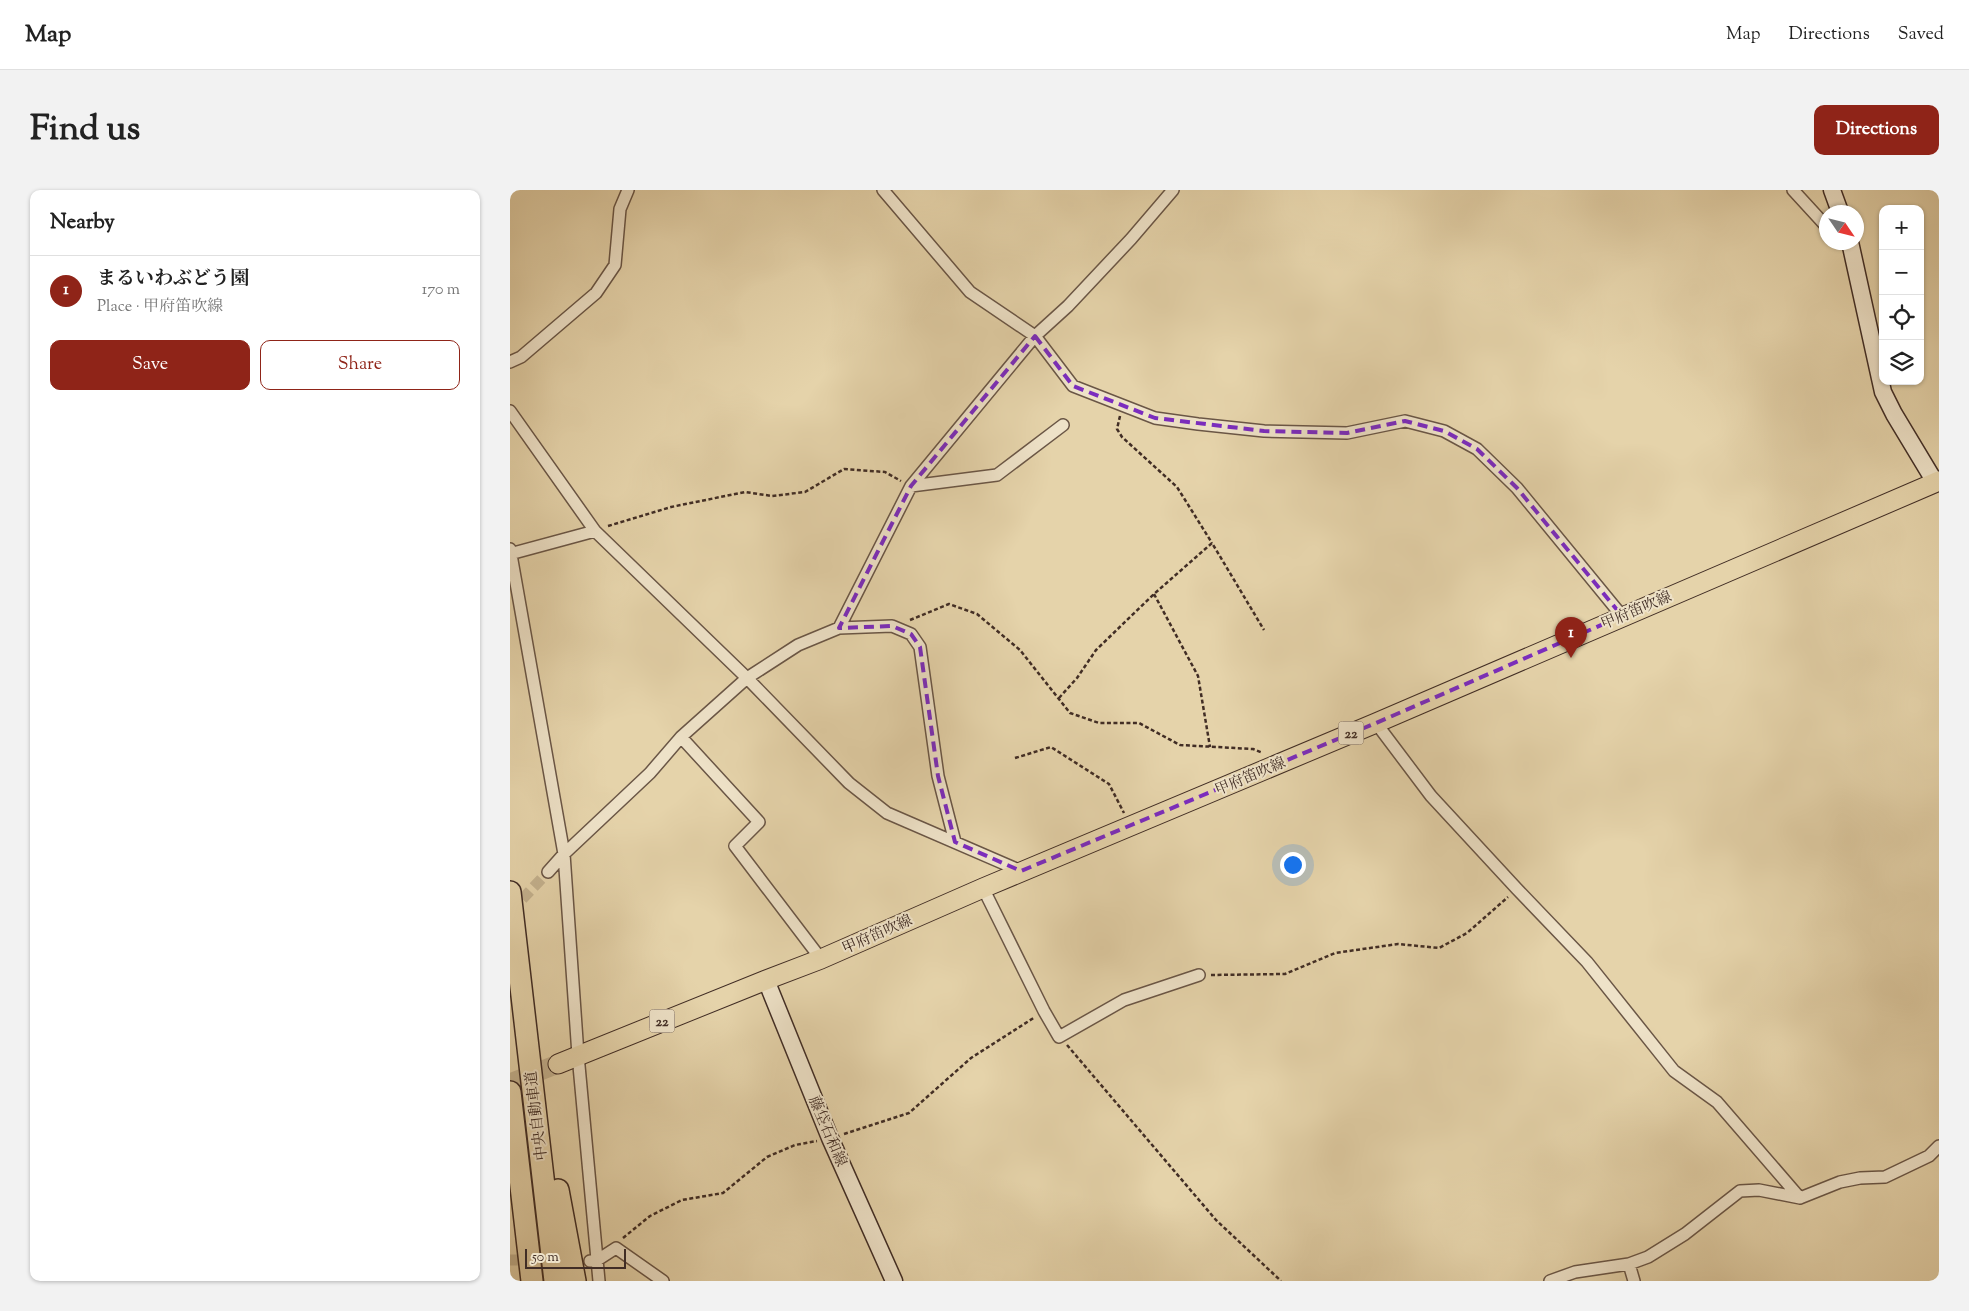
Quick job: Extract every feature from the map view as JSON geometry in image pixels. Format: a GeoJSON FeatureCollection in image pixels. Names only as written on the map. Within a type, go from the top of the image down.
{"type":"FeatureCollection","features":[{"type":"Feature","properties":{"kind":"highway","name":"中央自動車道"},"geometry":{"type":"LineString","coordinates":[[510,892],[555,1281]]}},
{"type":"Feature","properties":{"kind":"highway"},"geometry":{"type":"LineString","coordinates":[[525,1018],[575,1281]]}},
{"type":"Feature","properties":{"kind":"highway","name":"中央自動車道"},"geometry":{"type":"LineString","coordinates":[[510,1092],[532,1281]]}},
{"type":"Feature","properties":{"kind":"main road"},"geometry":{"type":"LineString","coordinates":[[1832,190],[1837,205]]}},
{"type":"Feature","properties":{"kind":"main road"},"geometry":{"type":"LineString","coordinates":[[1850,250],[1883,392],[1894,414],[1937,481]]}},
{"type":"Feature","properties":{"kind":"main road","name":"甲府笛吹線"},"geometry":{"type":"LineString","coordinates":[[558,1064],[820,959],[1021,871],[1376,723],[1937,481]]}},
{"type":"Feature","properties":{"kind":"main road","name":"藤垈石和線"},"geometry":{"type":"LineString","coordinates":[[766,980],[830,1138],[894,1281]]}},
{"type":"Feature","properties":{"kind":"street"},"geometry":{"type":"LineString","coordinates":[[510,362],[521,357],[596,293],[615,265],[620,209],[628,190]]}},
{"type":"Feature","properties":{"kind":"street"},"geometry":{"type":"LineString","coordinates":[[882,190],[970,292],[1035,336],[1073,386],[1155,418],[1264,431],[1347,433],[1405,421],[1444,430],[1477,449],[1517,488],[1622,616]]}},
{"type":"Feature","properties":{"kind":"street"},"geometry":{"type":"LineString","coordinates":[[839,628],[911,486],[1035,336],[1074,300],[1173,190]]}},
{"type":"Feature","properties":{"kind":"street"},"geometry":{"type":"LineString","coordinates":[[1793,190],[1819,218]]}},
{"type":"Feature","properties":{"kind":"street"},"geometry":{"type":"LineString","coordinates":[[510,411],[595,531],[747,678],[849,783],[887,813],[1021,871]]}},
{"type":"Feature","properties":{"kind":"street"},"geometry":{"type":"LineString","coordinates":[[911,486],[997,475],[1063,425]]}},
{"type":"Feature","properties":{"kind":"street"},"geometry":{"type":"LineString","coordinates":[[595,531],[510,552],[564,854],[592,1261],[599,1281]]}},
{"type":"Feature","properties":{"kind":"street"},"geometry":{"type":"LineString","coordinates":[[548,872],[564,854],[650,773],[681,736],[747,678],[798,645],[839,628],[892,626],[911,634],[920,647],[938,776],[954,842]]}},
{"type":"Feature","properties":{"kind":"street"},"geometry":{"type":"LineString","coordinates":[[1376,723],[1431,796],[1587,962],[1674,1071],[1717,1102],[1800,1198]]}},
{"type":"Feature","properties":{"kind":"street"},"geometry":{"type":"LineString","coordinates":[[681,736],[759,822],[735,846],[820,959]]}},
{"type":"Feature","properties":{"kind":"street"},"geometry":{"type":"LineString","coordinates":[[982,888],[1059,1037],[1124,1000],[1198,975]]}},
{"type":"Feature","properties":{"kind":"street"},"geometry":{"type":"LineString","coordinates":[[1550,1281],[1575,1272],[1629,1264],[1648,1257],[1684,1234],[1740,1191],[1759,1190],[1800,1198],[1840,1182],[1860,1178],[1885,1177],[1929,1156],[1939,1146]]}},
{"type":"Feature","properties":{"kind":"street"},"geometry":{"type":"LineString","coordinates":[[592,1261],[616,1248],[663,1281]]}},
{"type":"Feature","properties":{"kind":"street"},"geometry":{"type":"LineString","coordinates":[[1629,1264],[1634,1281]]}},
{"type":"Feature","properties":{"kind":"path"},"geometry":{"type":"LineString","coordinates":[[1124,406],[1117,429],[1122,438],[1177,487],[1264,630]]}},
{"type":"Feature","properties":{"kind":"path"},"geometry":{"type":"LineString","coordinates":[[595,531],[672,507],[745,492],[772,496],[805,492],[844,469],[884,472],[911,486]]}},
{"type":"Feature","properties":{"kind":"path"},"geometry":{"type":"LineString","coordinates":[[1059,698],[1077,678],[1096,650],[1154,594],[1212,543]]}},
{"type":"Feature","properties":{"kind":"path"},"geometry":{"type":"LineString","coordinates":[[1154,594],[1198,676],[1210,747]]}},
{"type":"Feature","properties":{"kind":"path"},"geometry":{"type":"LineString","coordinates":[[892,626],[949,604],[977,614],[1020,650],[1070,713],[1099,724],[1139,723],[1180,745],[1253,749],[1286,760]]}},
{"type":"Feature","properties":{"kind":"path"},"geometry":{"type":"LineString","coordinates":[[1015,758],[1051,747],[1109,784],[1130,826]]}},
{"type":"Feature","properties":{"kind":"path"},"geometry":{"type":"LineString","coordinates":[[1198,975],[1285,974],[1334,953],[1398,944],[1439,948],[1467,932],[1517,889]]}},
{"type":"Feature","properties":{"kind":"path"},"geometry":{"type":"LineString","coordinates":[[1059,1037],[1216,1220],[1281,1281]]}},
{"type":"Feature","properties":{"kind":"highlighted area"},"geometry":{"type":"Polygon","coordinates":[[[1035,336],[1073,386],[1155,418],[1264,431],[1347,433],[1405,421],[1444,431],[1477,449],[1517,488],[1622,616],[1376,723],[1021,871],[955,842],[938,776],[920,647],[911,634],[892,626],[839,628],[911,486],[1035,336]]]}},
{"type":"Feature","properties":{"kind":"tunnel"},"geometry":{"type":"LineString","coordinates":[[511,911],[548,872]]}},
{"type":"Feature","properties":{"kind":"tunnel"},"geometry":{"type":"LineString","coordinates":[[510,1083],[558,1064]]}},
{"type":"Feature","properties":{"kind":"tunnel"},"geometry":{"type":"LineString","coordinates":[[510,1260],[533,1260]]}},
{"type":"Feature","properties":{"kind":"place","name":"まるいわぶどう園"},"geometry":{"type":"Point","coordinates":[1571,658]}}]}
